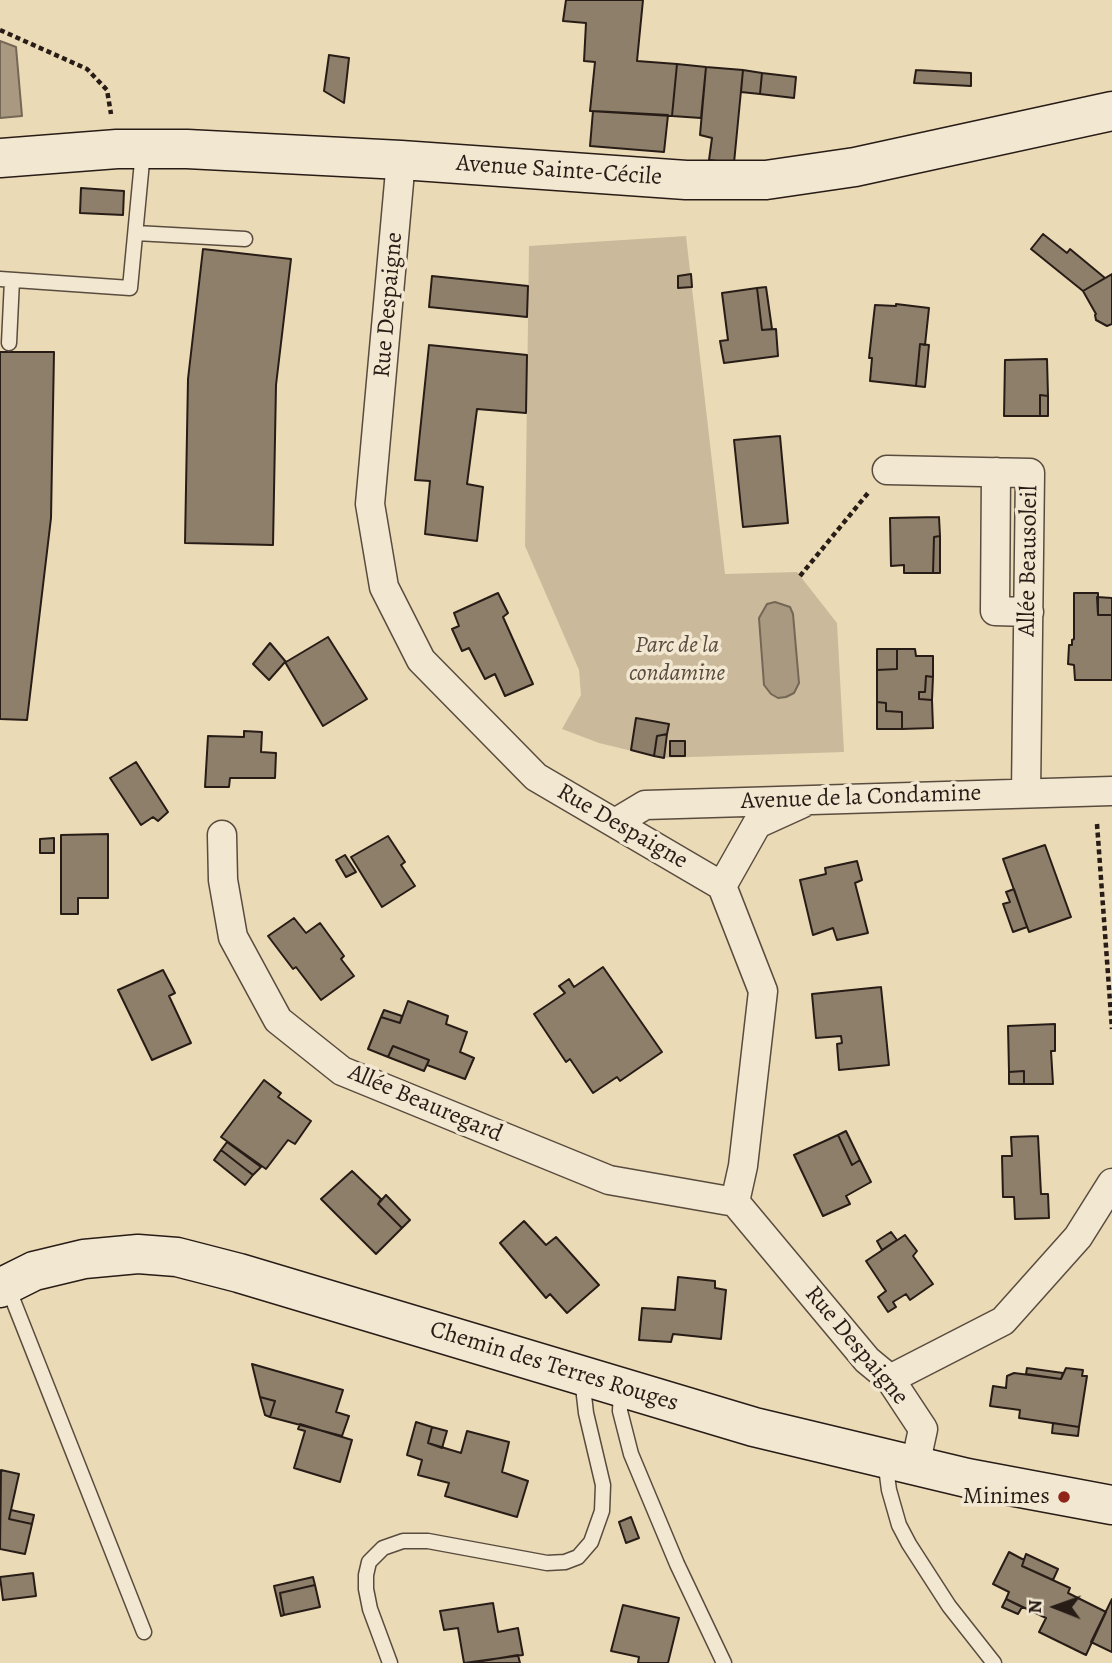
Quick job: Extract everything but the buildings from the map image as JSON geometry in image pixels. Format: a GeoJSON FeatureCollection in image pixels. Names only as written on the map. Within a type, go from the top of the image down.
{"type":"FeatureCollection","features":[{"type":"Feature","properties":{"kind":"main road","name":"Avenue Sainte-Cécile"},"geometry":{"type":"LineString","coordinates":[[0,158],[130,149],[187,149],[401,160],[686,180],[766,180],[855,167],[1112,111]]}},
{"type":"Feature","properties":{"kind":"main road","name":"Chemin des Terres Rouges"},"geometry":{"type":"LineString","coordinates":[[3,1286],[34,1271],[84,1259],[138,1254],[177,1257],[253,1277],[754,1427],[902,1463],[1112,1506]]}},
{"type":"Feature","properties":{"kind":"street","name":"Rue Despaigne"},"geometry":{"type":"LineString","coordinates":[[401,160],[370,504],[384,587],[421,660],[536,777],[722,886]]}},
{"type":"Feature","properties":{"kind":"street","name":"Allée Beausoleil"},"geometry":{"type":"LineString","coordinates":[[887,470],[1030,472],[1026,793]]}},
{"type":"Feature","properties":{"kind":"street","name":"Avenue de la Condamine"},"geometry":{"type":"LineString","coordinates":[[615,823],[645,805],[1103,791]]}},
{"type":"Feature","properties":{"kind":"street"},"geometry":{"type":"LineString","coordinates":[[735,1202],[743,1166],[763,991],[722,886],[757,824],[813,798]]}},
{"type":"Feature","properties":{"kind":"street","name":"Allée Beauregard"},"geometry":{"type":"LineString","coordinates":[[222,835],[223,880],[233,937],[278,1020],[342,1071],[609,1180],[735,1202]]}},
{"type":"Feature","properties":{"kind":"street"},"geometry":{"type":"LineString","coordinates":[[890,1379],[1003,1321],[1078,1237],[1112,1183]]}},
{"type":"Feature","properties":{"kind":"street","name":"Rue Despaigne"},"geometry":{"type":"LineString","coordinates":[[735,1202],[867,1360],[890,1379],[923,1429],[902,1463]]}},
{"type":"Feature","properties":{"kind":"lane"},"geometry":{"type":"LineString","coordinates":[[9,343],[6,279],[131,288],[136,233],[130,149]]}},
{"type":"Feature","properties":{"kind":"lane"},"geometry":{"type":"LineString","coordinates":[[136,233],[245,239]]}},
{"type":"Feature","properties":{"kind":"lane"},"geometry":{"type":"LineString","coordinates":[[3,1286],[144,1632]]}},
{"type":"Feature","properties":{"kind":"lane"},"geometry":{"type":"LineString","coordinates":[[390,1663],[370,1609],[366,1589],[369,1562],[383,1548],[403,1541],[428,1541],[547,1563],[565,1562],[578,1557],[592,1542],[602,1511],[603,1485],[584,1398],[582,1375]]}},
{"type":"Feature","properties":{"kind":"lane"},"geometry":{"type":"LineString","coordinates":[[621,1388],[620,1411],[631,1454],[677,1564],[724,1663]]}},
{"type":"Feature","properties":{"kind":"lane"},"geometry":{"type":"LineString","coordinates":[[902,1463],[887,1475],[899,1525],[949,1606],[994,1663]]}},
{"type":"Feature","properties":{"kind":"path"},"geometry":{"type":"LineString","coordinates":[[0,30],[87,69],[107,90],[130,149]]}},
{"type":"Feature","properties":{"kind":"path"},"geometry":{"type":"LineString","coordinates":[[800,576],[887,470]]}},
{"type":"Feature","properties":{"kind":"path"},"geometry":{"type":"LineString","coordinates":[[1103,791],[1112,1029]]}},
{"type":"Feature","properties":{"kind":"green space","name":"Parc de la condamine"},"geometry":{"type":"Polygon","coordinates":[[[686,236],[725,574],[797,572],[837,623],[844,752],[661,758],[599,743],[562,729],[581,695],[579,670],[525,546],[529,246],[686,236]]]}},
{"type":"Feature","properties":{"kind":"shaded area"},"geometry":{"type":"Polygon","coordinates":[[[0,41],[16,47],[22,116],[0,118],[0,41]]]}},
{"type":"Feature","properties":{"kind":"shaded area"},"geometry":{"type":"Polygon","coordinates":[[[775,602],[790,607],[793,614],[799,683],[794,693],[778,698],[764,685],[759,618],[767,604],[775,602]]]}},
{"type":"Feature","properties":{"kind":"place","name":"Minimes"},"geometry":{"type":"Point","coordinates":[1064,1497]}}]}
